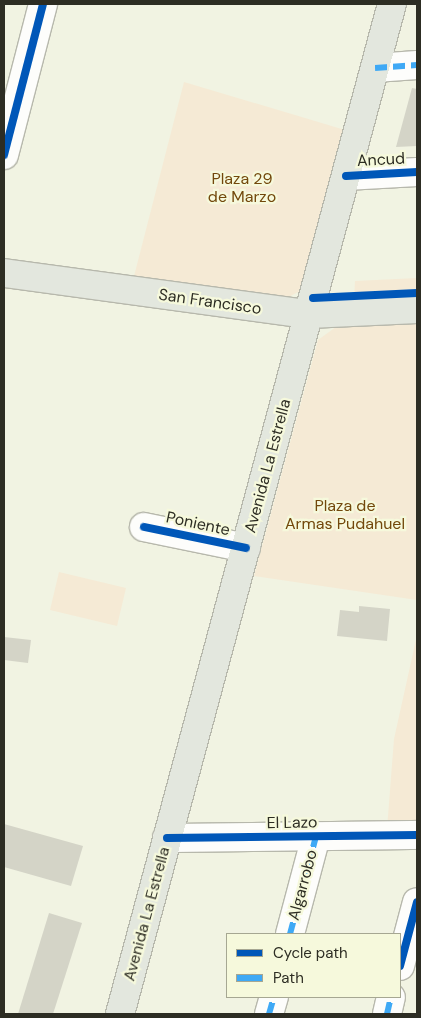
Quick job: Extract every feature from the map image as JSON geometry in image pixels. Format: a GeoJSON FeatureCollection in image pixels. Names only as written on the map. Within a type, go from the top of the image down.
{"type":"FeatureCollection","features":[{"type":"Feature","properties":{"kind":"main road","name":"Avenida La Estrella"},"geometry":{"type":"LineString","coordinates":[[120,1014],[392,4]]}},
{"type":"Feature","properties":{"kind":"main road","name":"San Francisco"},"geometry":{"type":"LineString","coordinates":[[4,273],[309,314],[417,309]]}},
{"type":"Feature","properties":{"kind":"street"},"geometry":{"type":"LineString","coordinates":[[4,155],[43,4]]}},
{"type":"Feature","properties":{"kind":"street"},"geometry":{"type":"LineString","coordinates":[[375,68],[417,65]]}},
{"type":"Feature","properties":{"kind":"street","name":"Ancud"},"geometry":{"type":"LineString","coordinates":[[346,176],[417,172]]}},
{"type":"Feature","properties":{"kind":"street","name":"Poniente"},"geometry":{"type":"LineString","coordinates":[[144,527],[246,548]]}},
{"type":"Feature","properties":{"kind":"street","name":"El Lazo"},"geometry":{"type":"LineString","coordinates":[[167,838],[417,835]]}},
{"type":"Feature","properties":{"kind":"street","name":"Algarrobo"},"geometry":{"type":"LineString","coordinates":[[290,933],[316,836]]}},
{"type":"Feature","properties":{"kind":"street"},"geometry":{"type":"LineString","coordinates":[[401,962],[417,902]]}},
{"type":"Feature","properties":{"kind":"street"},"geometry":{"type":"LineString","coordinates":[[269,1014],[274,998]]}},
{"type":"Feature","properties":{"kind":"street"},"geometry":{"type":"LineString","coordinates":[[387,1014],[392,998]]}},
{"type":"Feature","properties":{"kind":"green space","name":"Plaza 29 de Marzo"},"geometry":{"type":"Polygon","coordinates":[[[184,82],[345,130],[302,290],[277,303],[132,284],[184,82]]]}},
{"type":"Feature","properties":{"kind":"green space"},"geometry":{"type":"Polygon","coordinates":[[[417,278],[417,296],[354,299],[355,281],[417,278]]]}},
{"type":"Feature","properties":{"kind":"green space","name":"Plaza de Armas Pudahuel"},"geometry":{"type":"Polygon","coordinates":[[[417,320],[417,600],[254,576],[318,340],[340,324],[417,320]]]}},
{"type":"Feature","properties":{"kind":"green space"},"geometry":{"type":"Polygon","coordinates":[[[59,572],[126,588],[117,626],[50,610],[59,572]]]}},
{"type":"Feature","properties":{"kind":"green space"},"geometry":{"type":"Polygon","coordinates":[[[417,635],[417,828],[387,829],[394,739],[417,635]]]}},
{"type":"Feature","properties":{"kind":"building"},"geometry":{"type":"Polygon","coordinates":[[[412,88],[417,89],[417,146],[396,147],[412,88]]]}},
{"type":"Feature","properties":{"kind":"building"},"geometry":{"type":"Polygon","coordinates":[[[359,606],[390,609],[387,641],[337,636],[340,610],[359,612],[359,606]]]}},
{"type":"Feature","properties":{"kind":"building"},"geometry":{"type":"Polygon","coordinates":[[[4,637],[31,640],[28,663],[4,660],[4,637]]]}},
{"type":"Feature","properties":{"kind":"building"},"geometry":{"type":"Polygon","coordinates":[[[4,824],[83,846],[71,886],[4,867],[4,824]]]}},
{"type":"Feature","properties":{"kind":"building"},"geometry":{"type":"Polygon","coordinates":[[[49,913],[82,923],[53,1014],[18,1014],[49,913]]]}},
{"type":"Feature","properties":{"kind":"marked path"},"geometry":{"type":"LineString","coordinates":[[375,68],[417,65]]}},
{"type":"Feature","properties":{"kind":"marked path"},"geometry":{"type":"LineString","coordinates":[[290,933],[316,836]]}},
{"type":"Feature","properties":{"kind":"marked path"},"geometry":{"type":"LineString","coordinates":[[269,1014],[274,998]]}},
{"type":"Feature","properties":{"kind":"marked path"},"geometry":{"type":"LineString","coordinates":[[387,1014],[391,998]]}},
{"type":"Feature","properties":{"kind":"cycle path"},"geometry":{"type":"LineString","coordinates":[[4,155],[43,4]]}},
{"type":"Feature","properties":{"kind":"cycle path"},"geometry":{"type":"LineString","coordinates":[[346,176],[417,172]]}},
{"type":"Feature","properties":{"kind":"cycle path"},"geometry":{"type":"LineString","coordinates":[[313,298],[417,293]]}},
{"type":"Feature","properties":{"kind":"cycle path"},"geometry":{"type":"LineString","coordinates":[[144,527],[246,548]]}},
{"type":"Feature","properties":{"kind":"cycle path"},"geometry":{"type":"LineString","coordinates":[[167,838],[417,835]]}},
{"type":"Feature","properties":{"kind":"cycle path"},"geometry":{"type":"LineString","coordinates":[[401,962],[417,902]]}}]}
